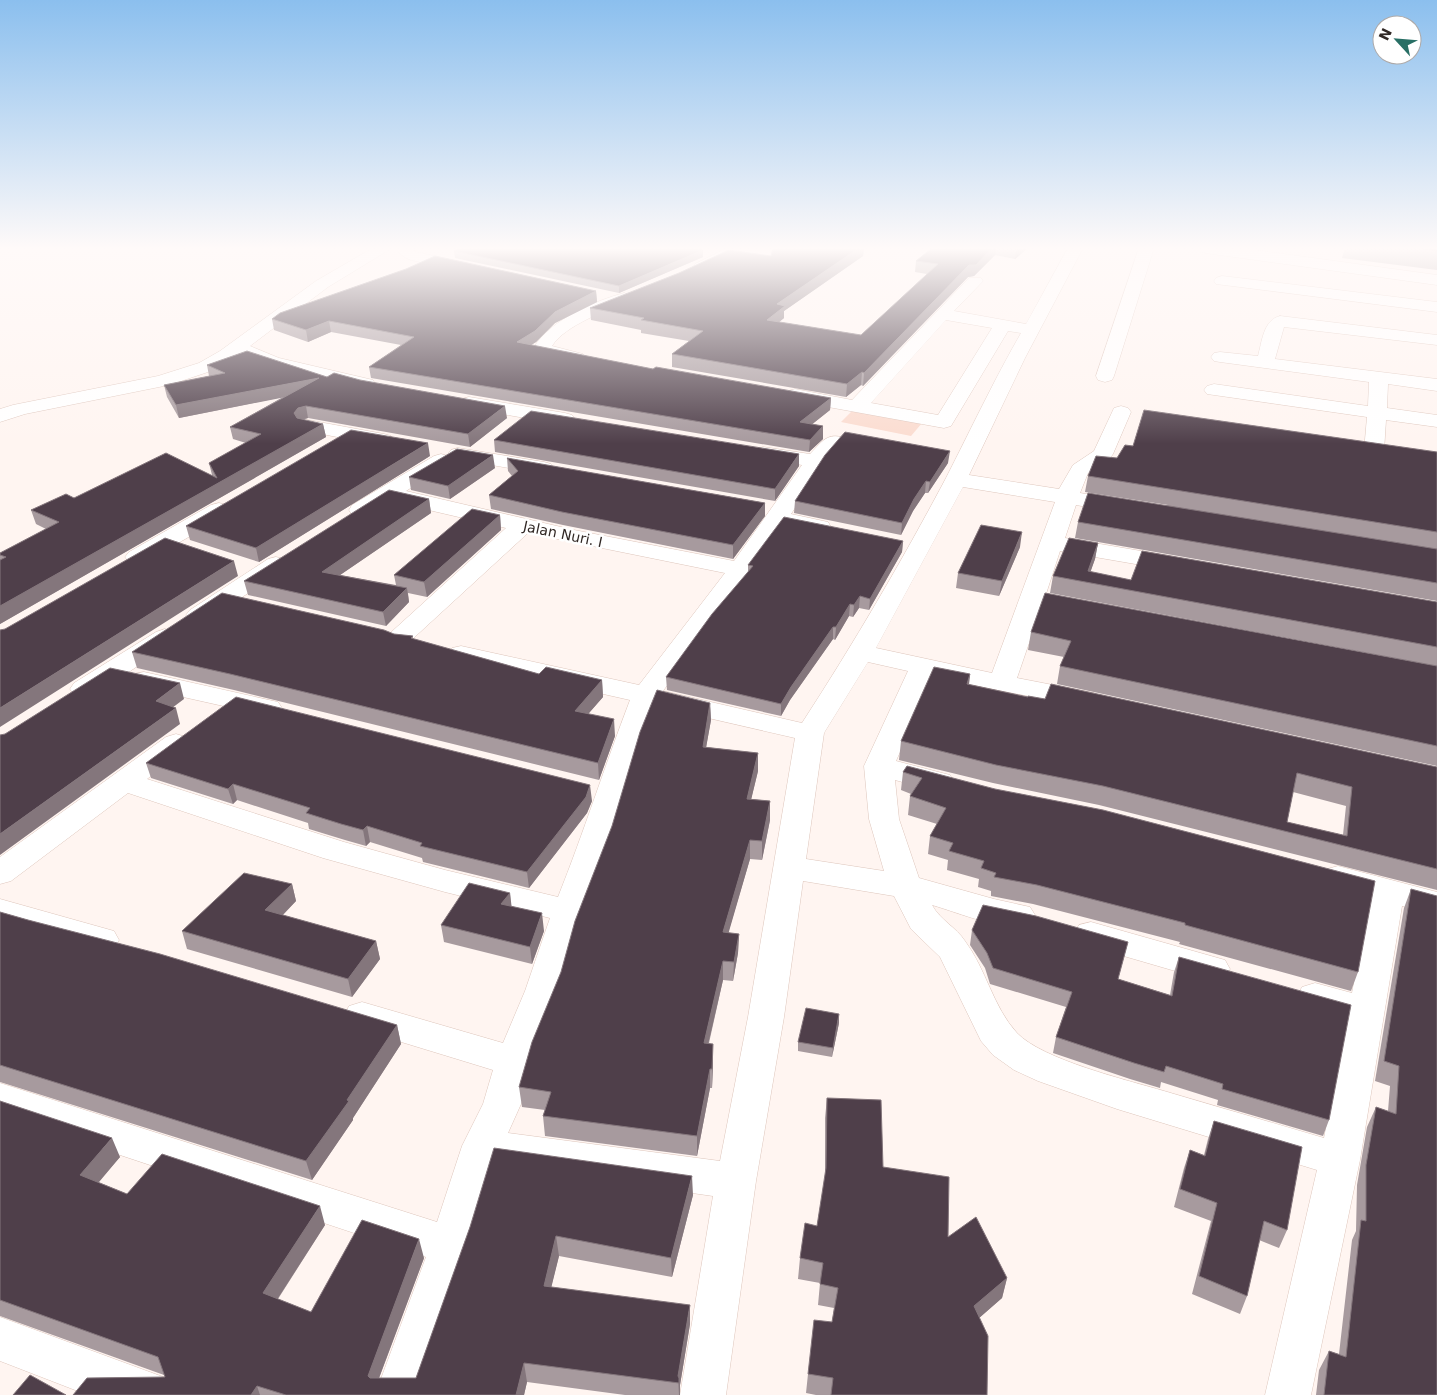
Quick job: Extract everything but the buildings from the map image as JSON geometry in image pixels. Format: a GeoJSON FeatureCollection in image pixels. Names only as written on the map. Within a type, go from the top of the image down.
{"type":"FeatureCollection","features":[{"type":"Feature","properties":{"kind":"street"},"geometry":{"type":"LineString","coordinates":[[0,416],[20,409],[183,375],[211,364],[238,347],[283,313]]}},
{"type":"Feature","properties":{"kind":"street"},"geometry":{"type":"LineString","coordinates":[[593,313],[555,332],[544,342],[542,347],[551,353],[599,361]]}},
{"type":"Feature","properties":{"kind":"street"},"geometry":{"type":"LineString","coordinates":[[944,422],[1027,313]]}},
{"type":"Feature","properties":{"kind":"street"},"geometry":{"type":"LineString","coordinates":[[1105,376],[1126,313]]}},
{"type":"Feature","properties":{"kind":"street"},"geometry":{"type":"LineString","coordinates":[[857,406],[942,314],[1017,327]]}},
{"type":"Feature","properties":{"kind":"street"},"geometry":{"type":"LineString","coordinates":[[1265,363],[1276,324],[1280,322],[1364,358],[1437,385]]}},
{"type":"Feature","properties":{"kind":"street"},"geometry":{"type":"LineString","coordinates":[[703,1395],[736,1181],[766,1017],[810,733],[861,652],[910,545],[956,479],[980,428],[1017,327]]}},
{"type":"Feature","properties":{"kind":"street"},"geometry":{"type":"LineString","coordinates":[[1220,357],[1265,363],[1364,358],[1437,340]]}},
{"type":"Feature","properties":{"kind":"street"},"geometry":{"type":"LineString","coordinates":[[238,347],[283,365],[381,387]]}},
{"type":"Feature","properties":{"kind":"street"},"geometry":{"type":"LineString","coordinates":[[1364,358],[1377,413],[1374,451]]}},
{"type":"Feature","properties":{"kind":"street"},"geometry":{"type":"LineString","coordinates":[[1214,390],[1437,421]]}},
{"type":"Feature","properties":{"kind":"street"},"geometry":{"type":"LineString","coordinates":[[780,392],[980,428]]}},
{"type":"Feature","properties":{"kind":"street"},"geometry":{"type":"LineString","coordinates":[[453,400],[512,426],[582,422]]}},
{"type":"Feature","properties":{"kind":"street"},"geometry":{"type":"LineString","coordinates":[[1002,682],[1074,479],[1080,469],[1104,454],[1121,412]]}},
{"type":"Feature","properties":{"kind":"street"},"geometry":{"type":"LineString","coordinates":[[308,426],[452,454],[475,456],[560,472]]}},
{"type":"Feature","properties":{"kind":"street"},"geometry":{"type":"LineString","coordinates":[[475,456],[512,426]]}},
{"type":"Feature","properties":{"kind":"street"},"geometry":{"type":"LineString","coordinates":[[326,448],[350,434]]}},
{"type":"Feature","properties":{"kind":"street"},"geometry":{"type":"LineString","coordinates":[[398,1395],[451,1246],[482,1146],[502,1104],[514,1061],[543,991],[558,940],[594,844],[596,790],[646,695],[740,569],[774,512],[834,441]]}},
{"type":"Feature","properties":{"kind":"street"},"geometry":{"type":"LineString","coordinates":[[746,451],[816,462]]}},
{"type":"Feature","properties":{"kind":"street"},"geometry":{"type":"LineString","coordinates":[[345,520],[452,454]]}},
{"type":"Feature","properties":{"kind":"street"},"geometry":{"type":"LineString","coordinates":[[956,479],[1144,510]]}},
{"type":"Feature","properties":{"kind":"street","name":"Jalan Nuri. I"},"geometry":{"type":"LineString","coordinates":[[387,493],[523,525],[740,569]]}},
{"type":"Feature","properties":{"kind":"street"},"geometry":{"type":"LineString","coordinates":[[117,568],[236,500]]}},
{"type":"Feature","properties":{"kind":"street"},"geometry":{"type":"LineString","coordinates":[[774,512],[843,531]]}},
{"type":"Feature","properties":{"kind":"street"},"geometry":{"type":"LineString","coordinates":[[397,640],[523,525]]}},
{"type":"Feature","properties":{"kind":"street"},"geometry":{"type":"LineString","coordinates":[[165,541],[191,550]]}},
{"type":"Feature","properties":{"kind":"street"},"geometry":{"type":"LineString","coordinates":[[1052,542],[1195,568]]}},
{"type":"Feature","properties":{"kind":"street"},"geometry":{"type":"LineString","coordinates":[[63,702],[295,552]]}},
{"type":"Feature","properties":{"kind":"street"},"geometry":{"type":"LineString","coordinates":[[235,564],[261,573]]}},
{"type":"Feature","properties":{"kind":"street"},"geometry":{"type":"LineString","coordinates":[[224,599],[251,605]]}},
{"type":"Feature","properties":{"kind":"street"},"geometry":{"type":"LineString","coordinates":[[1033,599],[1098,612]]}},
{"type":"Feature","properties":{"kind":"street"},"geometry":{"type":"LineString","coordinates":[[370,633],[810,733]]}},
{"type":"Feature","properties":{"kind":"street"},"geometry":{"type":"LineString","coordinates":[[861,652],[923,668],[1002,682],[1109,705]]}},
{"type":"Feature","properties":{"kind":"street"},"geometry":{"type":"LineString","coordinates":[[923,668],[879,766],[884,820],[905,886],[923,920],[953,949],[994,1031],[1006,1045],[1027,1059],[1117,1094],[1340,1160]]}},
{"type":"Feature","properties":{"kind":"street"},"geometry":{"type":"LineString","coordinates":[[111,672],[291,714]]}},
{"type":"Feature","properties":{"kind":"street"},"geometry":{"type":"LineString","coordinates":[[0,873],[234,700]]}},
{"type":"Feature","properties":{"kind":"street"},"geometry":{"type":"LineString","coordinates":[[879,766],[964,788]]}},
{"type":"Feature","properties":{"kind":"street"},"geometry":{"type":"LineString","coordinates":[[124,782],[334,850],[462,885],[569,911]]}},
{"type":"Feature","properties":{"kind":"street"},"geometry":{"type":"LineString","coordinates":[[788,867],[905,886],[994,911],[1057,924],[1244,978]]}},
{"type":"Feature","properties":{"kind":"street"},"geometry":{"type":"LineString","coordinates":[[1312,870],[1437,904]]}},
{"type":"Feature","properties":{"kind":"street"},"geometry":{"type":"LineString","coordinates":[[1288,1395],[1340,1160],[1388,891]]}},
{"type":"Feature","properties":{"kind":"street"},"geometry":{"type":"LineString","coordinates":[[0,911],[130,948]]}},
{"type":"Feature","properties":{"kind":"street"},"geometry":{"type":"LineString","coordinates":[[1281,988],[1366,1012]]}},
{"type":"Feature","properties":{"kind":"street"},"geometry":{"type":"LineString","coordinates":[[330,1006],[514,1061]]}},
{"type":"Feature","properties":{"kind":"street"},"geometry":{"type":"LineString","coordinates":[[0,1099],[451,1246]]}},
{"type":"Feature","properties":{"kind":"street"},"geometry":{"type":"LineString","coordinates":[[482,1146],[736,1181]]}},
{"type":"Feature","properties":{"kind":"street"},"geometry":{"type":"LineString","coordinates":[[0,1339],[149,1395]]}},
{"type":"Feature","properties":{"kind":"shaded area"},"geometry":{"type":"Polygon","coordinates":[[[853,410],[922,423],[911,436],[841,422],[853,410]]]}}]}
